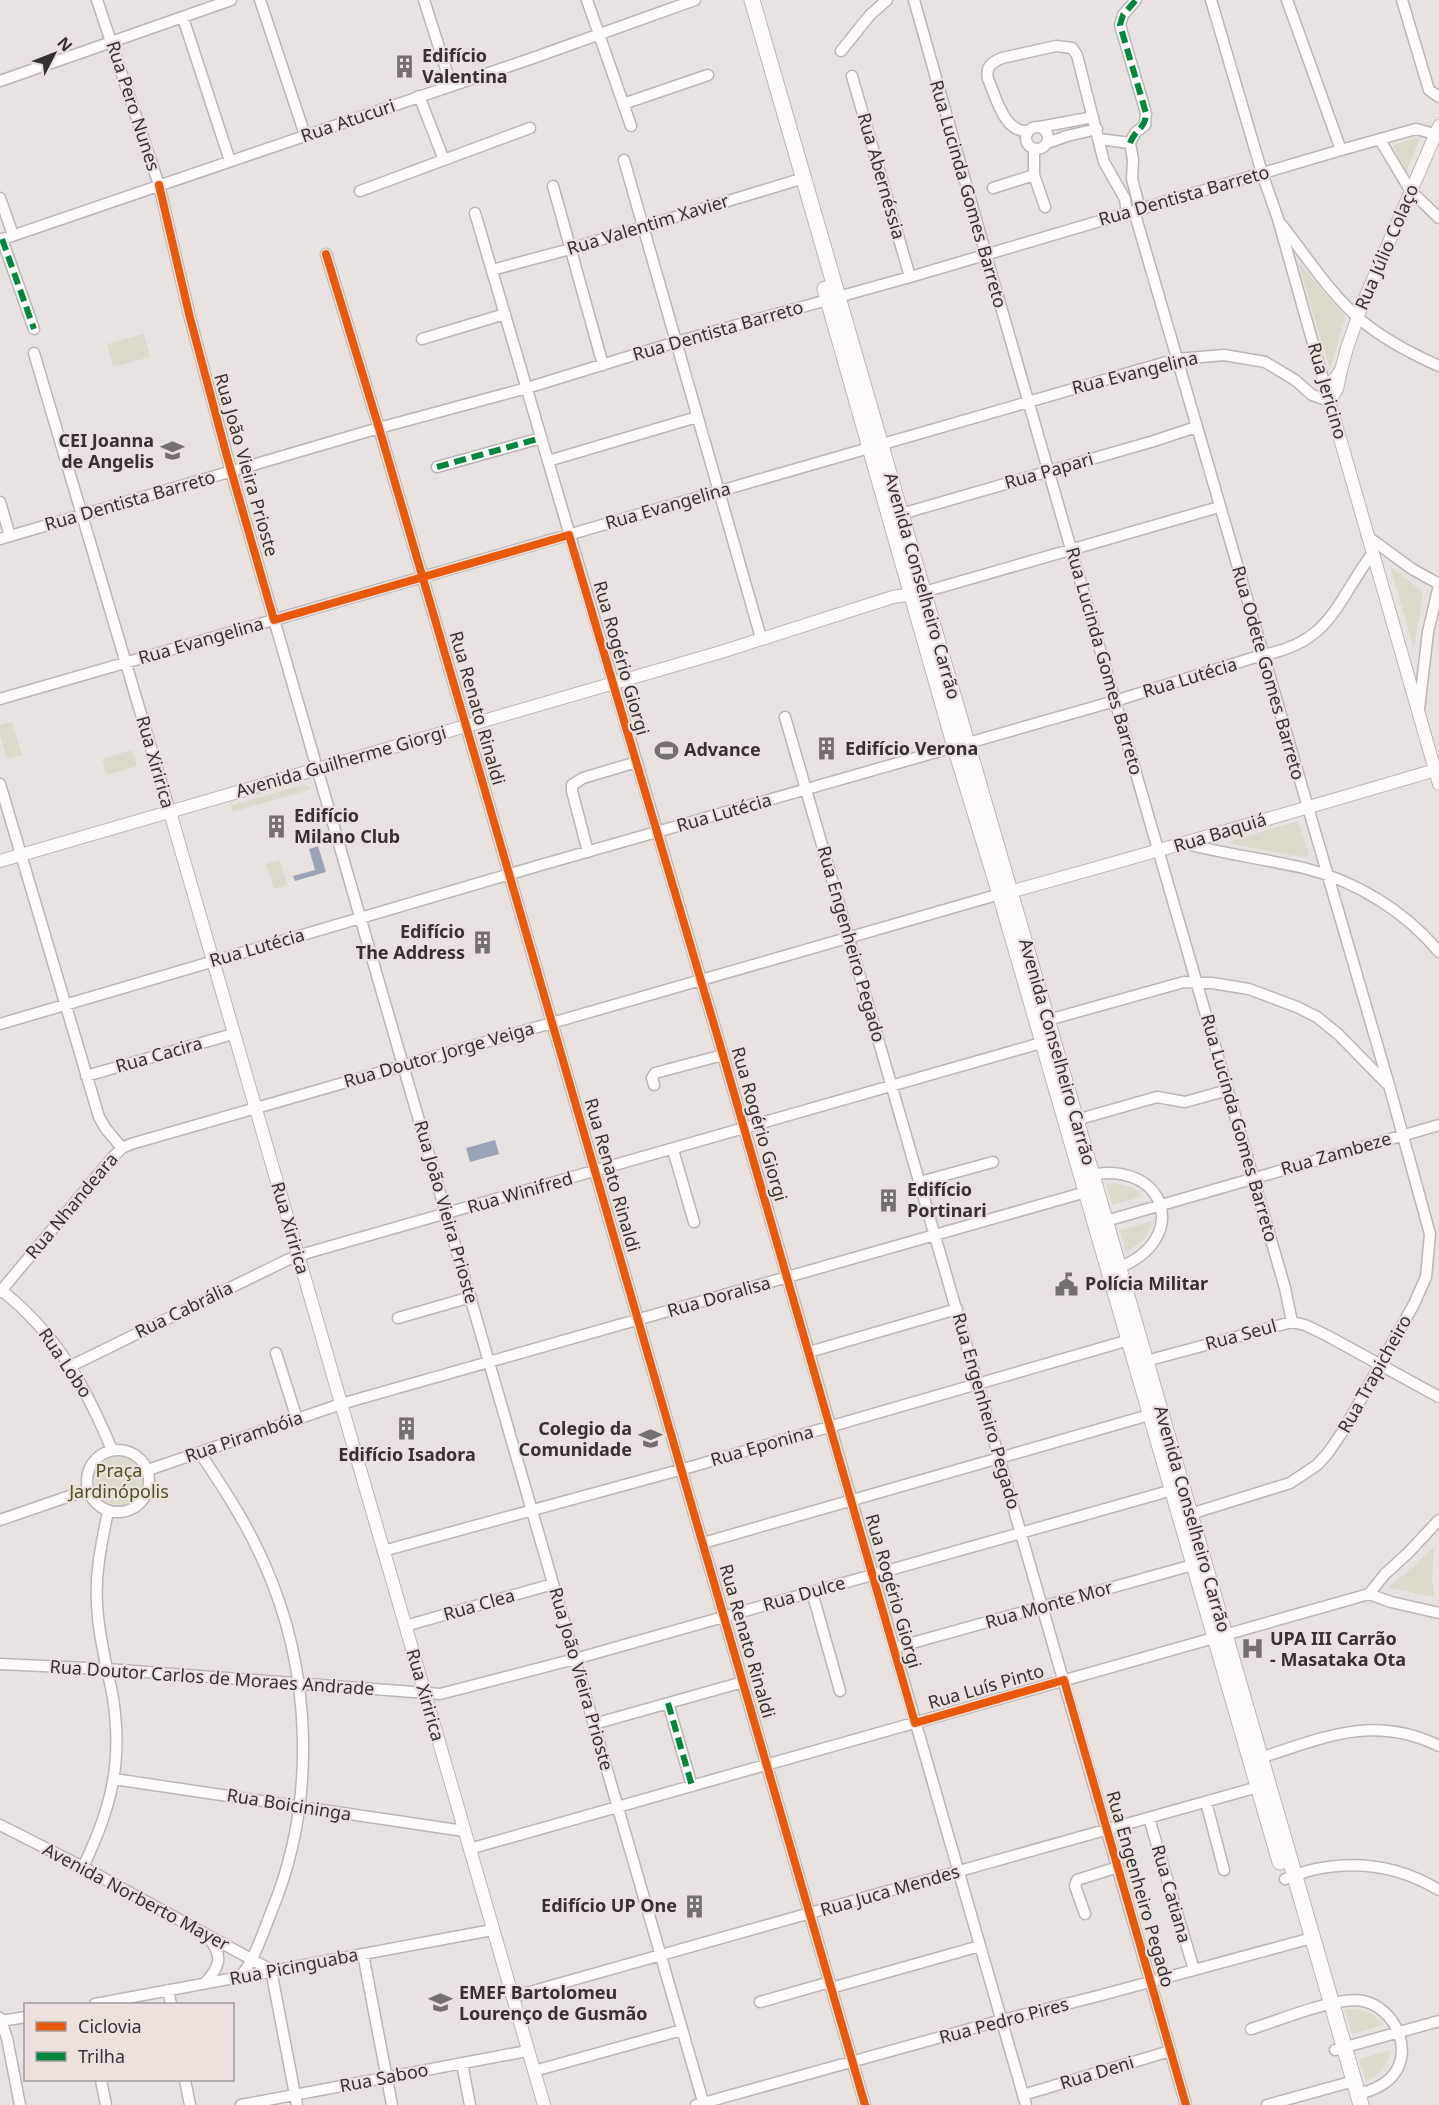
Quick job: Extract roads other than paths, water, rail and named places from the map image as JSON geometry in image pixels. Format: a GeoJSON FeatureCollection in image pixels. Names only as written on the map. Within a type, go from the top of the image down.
{"type":"FeatureCollection","features":[{"type":"Feature","properties":{"kind":"main road","name":"Avenida Conselheiro Carrão"},"geometry":{"type":"LineString","coordinates":[[744,0],[768,91],[800,179]]}},
{"type":"Feature","properties":{"kind":"main road","name":"Avenida Conselheiro Carrão"},"geometry":{"type":"LineString","coordinates":[[752,0],[833,298],[961,746],[1354,2094]]}},
{"type":"Feature","properties":{"kind":"main road","name":"Avenida Conselheiro Carrão"},"geometry":{"type":"LineString","coordinates":[[876,447],[901,514],[918,593]]}},
{"type":"Feature","properties":{"kind":"main road","name":"Avenida Conselheiro Carrão"},"geometry":{"type":"LineString","coordinates":[[1005,893],[1048,1020],[1048,1041],[1076,1120],[1089,1183]]}},
{"type":"Feature","properties":{"kind":"street","name":"Rua Pero Nunes"},"geometry":{"type":"LineString","coordinates":[[97,0],[159,185],[190,318]]}},
{"type":"Feature","properties":{"kind":"street"},"geometry":{"type":"LineString","coordinates":[[0,81],[231,0]]}},
{"type":"Feature","properties":{"kind":"street"},"geometry":{"type":"LineString","coordinates":[[260,0],[305,135]]}},
{"type":"Feature","properties":{"kind":"street"},"geometry":{"type":"LineString","coordinates":[[424,0],[451,85]]}},
{"type":"Feature","properties":{"kind":"street"},"geometry":{"type":"LineString","coordinates":[[587,0],[631,126]]}},
{"type":"Feature","properties":{"kind":"street","name":"Rua Atucuri"},"geometry":{"type":"LineString","coordinates":[[5,238],[692,0]]}},
{"type":"Feature","properties":{"kind":"street"},"geometry":{"type":"LineString","coordinates":[[841,51],[870,15],[887,0]]}},
{"type":"Feature","properties":{"kind":"street","name":"Rua Lucinda Gomes Barreto"},"geometry":{"type":"LineString","coordinates":[[914,0],[985,254],[1285,1288],[1292,1322]]}},
{"type":"Feature","properties":{"kind":"street"},"geometry":{"type":"LineString","coordinates":[[1134,211],[1133,160],[1130,143],[1135,133],[1145,125],[1146,113],[1120,26],[1123,15],[1136,0]]}},
{"type":"Feature","properties":{"kind":"street","name":"Rua Jericino"},"geometry":{"type":"LineString","coordinates":[[1211,0],[1262,173],[1278,219],[1372,554],[1437,770],[1439,784]]}},
{"type":"Feature","properties":{"kind":"street"},"geometry":{"type":"LineString","coordinates":[[1287,0],[1341,150]]}},
{"type":"Feature","properties":{"kind":"street"},"geometry":{"type":"LineString","coordinates":[[1402,0],[1429,90],[1439,97]]}},
{"type":"Feature","properties":{"kind":"street"},"geometry":{"type":"LineString","coordinates":[[183,18],[230,161]]}},
{"type":"Feature","properties":{"kind":"street"},"geometry":{"type":"LineString","coordinates":[[1093,117],[1036,127],[1028,131],[1016,129],[1003,113],[987,73],[989,66],[994,62],[1056,46],[1071,48],[1077,55],[1098,134],[1104,162],[1134,211]]}},
{"type":"Feature","properties":{"kind":"street"},"geometry":{"type":"LineString","coordinates":[[623,104],[708,75]]}},
{"type":"Feature","properties":{"kind":"street","name":"Rua Abernéssia"},"geometry":{"type":"LineString","coordinates":[[852,76],[909,277]]}},
{"type":"Feature","properties":{"kind":"street"},"geometry":{"type":"LineString","coordinates":[[419,96],[444,160]]}},
{"type":"Feature","properties":{"kind":"street"},"geometry":{"type":"LineString","coordinates":[[1040,127],[1048,136],[1047,143]]}},
{"type":"Feature","properties":{"kind":"street"},"geometry":{"type":"LineString","coordinates":[[360,191],[530,128]]}},
{"type":"Feature","properties":{"kind":"street","name":"Rua Dentista Barreto"},"geometry":{"type":"LineString","coordinates":[[5,537],[379,428],[526,388],[676,342],[909,277],[1341,150],[1416,129],[1437,130]]}},
{"type":"Feature","properties":{"kind":"street","name":"Rua Júlio Colaço"},"geometry":{"type":"LineString","coordinates":[[1329,401],[1337,389],[1358,316],[1437,130]]}},
{"type":"Feature","properties":{"kind":"street"},"geometry":{"type":"LineString","coordinates":[[1028,131],[1025,139],[1034,150],[1034,174],[1045,207]]}},
{"type":"Feature","properties":{"kind":"street"},"geometry":{"type":"LineString","coordinates":[[1034,150],[1041,149],[1047,143],[1067,136],[1098,134],[1130,143]]}},
{"type":"Feature","properties":{"kind":"street"},"geometry":{"type":"LineString","coordinates":[[1380,140],[1410,190],[1439,218]]}},
{"type":"Feature","properties":{"kind":"street"},"geometry":{"type":"LineString","coordinates":[[624,160],[761,638]]}},
{"type":"Feature","properties":{"kind":"street"},"geometry":{"type":"LineString","coordinates":[[993,189],[1034,174]]}},
{"type":"Feature","properties":{"kind":"street","name":"Rua Valentim Xavier"},"geometry":{"type":"LineString","coordinates":[[492,270],[570,249],[800,179]]}},
{"type":"Feature","properties":{"kind":"street"},"geometry":{"type":"LineString","coordinates":[[553,186],[603,365]]}},
{"type":"Feature","properties":{"kind":"street"},"geometry":{"type":"LineString","coordinates":[[0,198],[5,238],[34,329]]}},
{"type":"Feature","properties":{"kind":"street","name":"Rua Odete Gomes Barreto"},"geometry":{"type":"LineString","coordinates":[[1134,211],[1402,1135]]}},
{"type":"Feature","properties":{"kind":"street","name":"Rua Rogério Giorgi"},"geometry":{"type":"LineString","coordinates":[[476,213],[723,1054],[1025,2100]]}},
{"type":"Feature","properties":{"kind":"street"},"geometry":{"type":"LineString","coordinates":[[1278,219],[1322,278],[1358,316],[1372,328],[1439,366]]}},
{"type":"Feature","properties":{"kind":"street","name":"Rua Renato Rinaldi"},"geometry":{"type":"LineString","coordinates":[[326,254],[466,726],[865,2105]]}},
{"type":"Feature","properties":{"kind":"street"},"geometry":{"type":"LineString","coordinates":[[422,339],[505,314]]}},
{"type":"Feature","properties":{"kind":"street","name":"Rua João Vieira Prioste"},"geometry":{"type":"LineString","coordinates":[[190,318],[231,471],[661,1955],[701,2104]]}},
{"type":"Feature","properties":{"kind":"street","name":"Rua Xiririca"},"geometry":{"type":"LineString","coordinates":[[34,353],[170,812],[544,2105]]}},
{"type":"Feature","properties":{"kind":"street","name":"Rua Evangelina"},"geometry":{"type":"LineString","coordinates":[[0,699],[1177,359],[1224,355],[1264,362],[1295,380],[1312,395],[1329,401]]}},
{"type":"Feature","properties":{"kind":"street","name":"Rua Júlio Colaço"},"geometry":{"type":"LineString","coordinates":[[1325,386],[1335,379],[1341,370]]}},
{"type":"Feature","properties":{"kind":"street"},"geometry":{"type":"LineString","coordinates":[[548,461],[697,417]]}},
{"type":"Feature","properties":{"kind":"street","name":"Rua Papari"},"geometry":{"type":"LineString","coordinates":[[901,514],[1196,427]]}},
{"type":"Feature","properties":{"kind":"street"},"geometry":{"type":"LineString","coordinates":[[437,467],[541,438]]}},
{"type":"Feature","properties":{"kind":"street"},"geometry":{"type":"LineString","coordinates":[[0,502],[5,537]]}},
{"type":"Feature","properties":{"kind":"street"},"geometry":{"type":"LineString","coordinates":[[918,593],[1220,507]]}},
{"type":"Feature","properties":{"kind":"street"},"geometry":{"type":"LineString","coordinates":[[1367,536],[1412,569],[1439,584],[1428,632],[1418,712]]}},
{"type":"Feature","properties":{"kind":"street","name":"Rua Lutécia"},"geometry":{"type":"LineString","coordinates":[[0,1024],[509,874],[1115,701],[1262,655],[1281,652],[1309,639],[1333,615],[1372,554]]}},
{"type":"Feature","properties":{"kind":"street","name":"Avenida Guilherme Giorgi"},"geometry":{"type":"LineString","coordinates":[[0,861],[614,683],[894,597],[918,593]]}},
{"type":"Feature","properties":{"kind":"street","name":"Rua Engenheiro Pegado"},"geometry":{"type":"LineString","coordinates":[[785,717],[1186,2105]]}},
{"type":"Feature","properties":{"kind":"street"},"geometry":{"type":"LineString","coordinates":[[588,852],[572,785],[583,778],[636,762]]}},
{"type":"Feature","properties":{"kind":"street","name":"Rua Baquiá"},"geometry":{"type":"LineString","coordinates":[[1005,893],[1187,844],[1306,806],[1437,770]]}},
{"type":"Feature","properties":{"kind":"street"},"geometry":{"type":"LineString","coordinates":[[0,784],[99,1117],[122,1148]]}},
{"type":"Feature","properties":{"kind":"street"},"geometry":{"type":"LineString","coordinates":[[1187,844],[1224,854],[1305,869],[1328,877],[1382,901],[1411,923],[1439,952]]}},
{"type":"Feature","properties":{"kind":"street","name":"Rua Doutor Jorge Veiga"},"geometry":{"type":"LineString","coordinates":[[122,1148],[1005,893]]}},
{"type":"Feature","properties":{"kind":"street"},"geometry":{"type":"LineString","coordinates":[[1048,1020],[1170,985],[1197,982],[1249,988],[1317,1017],[1338,1034],[1389,1086]]}},
{"type":"Feature","properties":{"kind":"street","name":"Rua Cacira"},"geometry":{"type":"LineString","coordinates":[[86,1076],[233,1034]]}},
{"type":"Feature","properties":{"kind":"street","name":"Rua Winifred"},"geometry":{"type":"LineString","coordinates":[[298,1256],[1048,1041]]}},
{"type":"Feature","properties":{"kind":"street"},"geometry":{"type":"LineString","coordinates":[[654,1086],[652,1078],[655,1073],[723,1054]]}},
{"type":"Feature","properties":{"kind":"street"},"geometry":{"type":"LineString","coordinates":[[1076,1120],[1156,1097],[1185,1102],[1228,1089]]}},
{"type":"Feature","properties":{"kind":"street","name":"Rua Zambeze"},"geometry":{"type":"LineString","coordinates":[[1100,1222],[1439,1125]]}},
{"type":"Feature","properties":{"kind":"street","name":"Rua Trapicheiro"},"geometry":{"type":"LineString","coordinates":[[1185,1516],[1272,1490],[1302,1476],[1317,1465],[1336,1443],[1380,1366],[1414,1304],[1426,1277],[1429,1256],[1430,1234],[1425,1211],[1402,1135]]}},
{"type":"Feature","properties":{"kind":"street","name":"Rua Nhandeara"},"geometry":{"type":"LineString","coordinates":[[0,1290],[122,1148]]}},
{"type":"Feature","properties":{"kind":"street"},"geometry":{"type":"LineString","coordinates":[[673,1150],[694,1222]]}},
{"type":"Feature","properties":{"kind":"street"},"geometry":{"type":"LineString","coordinates":[[920,1182],[993,1162]]}},
{"type":"Feature","properties":{"kind":"street","name":"Rua Doralisa"},"geometry":{"type":"LineString","coordinates":[[341,1404],[935,1235],[1118,1174],[1138,1179],[1151,1189],[1160,1206]]}},
{"type":"Feature","properties":{"kind":"street"},"geometry":{"type":"LineString","coordinates":[[1114,1269],[1148,1249],[1158,1236],[1163,1220],[1160,1206]]}},
{"type":"Feature","properties":{"kind":"street","name":"Rua Cabrália"},"geometry":{"type":"LineString","coordinates":[[71,1366],[298,1256]]}},
{"type":"Feature","properties":{"kind":"street","name":"Rua Lobo"},"geometry":{"type":"LineString","coordinates":[[0,1290],[35,1320],[71,1366],[96,1411],[112,1450]]}},
{"type":"Feature","properties":{"kind":"street"},"geometry":{"type":"LineString","coordinates":[[398,1318],[471,1298]]}},
{"type":"Feature","properties":{"kind":"street"},"geometry":{"type":"LineString","coordinates":[[809,1352],[957,1309]]}},
{"type":"Feature","properties":{"kind":"street","name":"Rua Seul"},"geometry":{"type":"LineString","coordinates":[[1141,1362],[1292,1322],[1305,1325],[1326,1335],[1439,1397]]}},
{"type":"Feature","properties":{"kind":"street","name":"Rua Eponina"},"geometry":{"type":"LineString","coordinates":[[383,1551],[682,1469],[1134,1339]]}},
{"type":"Feature","properties":{"kind":"street"},"geometry":{"type":"LineString","coordinates":[[276,1353],[297,1419]]}},
{"type":"Feature","properties":{"kind":"street","name":"Rua Pirambóia"},"geometry":{"type":"LineString","coordinates":[[148,1470],[341,1404]]}},
{"type":"Feature","properties":{"kind":"street"},"geometry":{"type":"LineString","coordinates":[[703,1543],[1155,1413]]}},
{"type":"Feature","properties":{"kind":"street"},"geometry":{"type":"LineString","coordinates":[[119,1449],[133,1453],[148,1470],[149,1485],[143,1500],[130,1510],[108,1511],[93,1500],[87,1490],[87,1475],[90,1466],[95,1459],[112,1450],[119,1449]]}},
{"type":"Feature","properties":{"kind":"street"},"geometry":{"type":"LineString","coordinates":[[200,1454],[241,1517],[265,1565],[283,1616],[298,1683],[302,1728],[302,1774],[284,1877],[248,1969],[238,1978]]}},
{"type":"Feature","properties":{"kind":"street","name":"Rua Dulce"},"geometry":{"type":"LineString","coordinates":[[424,1693],[440,1694],[575,1659],[1177,1488]]}},
{"type":"Feature","properties":{"kind":"street"},"geometry":{"type":"LineString","coordinates":[[0,1520],[87,1490]]}},
{"type":"Feature","properties":{"kind":"street"},"geometry":{"type":"LineString","coordinates":[[83,1867],[105,1818],[114,1779],[116,1741],[113,1701],[98,1621],[97,1585],[101,1542],[108,1511]]}},
{"type":"Feature","properties":{"kind":"street"},"geometry":{"type":"LineString","coordinates":[[1439,1520],[1385,1574],[1369,1594],[1391,1602],[1439,1613]]}},
{"type":"Feature","properties":{"kind":"street","name":"Rua Monte Mor"},"geometry":{"type":"LineString","coordinates":[[894,1648],[1198,1564]]}},
{"type":"Feature","properties":{"kind":"street","name":"Rua Clea"},"geometry":{"type":"LineString","coordinates":[[405,1626],[554,1584]]}},
{"type":"Feature","properties":{"kind":"street"},"geometry":{"type":"LineString","coordinates":[[812,1592],[840,1691]]}},
{"type":"Feature","properties":{"kind":"street","name":"Rua Luís Pinto"},"geometry":{"type":"LineString","coordinates":[[469,1849],[1369,1594]]}},
{"type":"Feature","properties":{"kind":"street","name":"Rua Doutor Carlos de Moraes Andrade"},"geometry":{"type":"LineString","coordinates":[[0,1664],[107,1669],[424,1693]]}},
{"type":"Feature","properties":{"kind":"street"},"geometry":{"type":"LineString","coordinates":[[594,1724],[743,1682]]}},
{"type":"Feature","properties":{"kind":"street"},"geometry":{"type":"LineString","coordinates":[[668,1702],[692,1786]]}},
{"type":"Feature","properties":{"kind":"street"},"geometry":{"type":"LineString","coordinates":[[1256,1760],[1337,1735],[1366,1729],[1388,1730],[1439,1746]]}},
{"type":"Feature","properties":{"kind":"street","name":"Rua Boicininga"},"geometry":{"type":"LineString","coordinates":[[114,1779],[464,1831]]}},
{"type":"Feature","properties":{"kind":"street","name":"Rua Juca Mendes"},"geometry":{"type":"LineString","coordinates":[[512,1997],[1263,1786]]}},
{"type":"Feature","properties":{"kind":"street"},"geometry":{"type":"LineString","coordinates":[[1206,1802],[1224,1870]]}},
{"type":"Feature","properties":{"kind":"street","name":"Rua Catiana"},"geometry":{"type":"LineString","coordinates":[[1149,1818],[1194,1970]]}},
{"type":"Feature","properties":{"kind":"street","name":"Avenida Norberto Mayer"},"geometry":{"type":"LineString","coordinates":[[0,1825],[83,1867],[271,1970]]}},
{"type":"Feature","properties":{"kind":"street"},"geometry":{"type":"LineString","coordinates":[[1290,1877],[1313,1869],[1333,1866],[1367,1866],[1398,1871],[1439,1890]]}},
{"type":"Feature","properties":{"kind":"street"},"geometry":{"type":"LineString","coordinates":[[1085,1914],[1075,1886],[1077,1880],[1118,1867]]}},
{"type":"Feature","properties":{"kind":"street","name":"Rua Picinguaba"},"geometry":{"type":"LineString","coordinates":[[100,2003],[492,1930]]}},
{"type":"Feature","properties":{"kind":"street"},"geometry":{"type":"LineString","coordinates":[[204,1933],[214,1945],[218,1956],[215,1971],[205,1983]]}},
{"type":"Feature","properties":{"kind":"street","name":"Rua Pedro Pires"},"geometry":{"type":"LineString","coordinates":[[701,2104],[1002,2020],[1307,1939]]}},
{"type":"Feature","properties":{"kind":"street"},"geometry":{"type":"LineString","coordinates":[[760,2002],[980,1946]]}},
{"type":"Feature","properties":{"kind":"street"},"geometry":{"type":"LineString","coordinates":[[363,1954],[392,2105]]}},
{"type":"Feature","properties":{"kind":"street"},"geometry":{"type":"LineString","coordinates":[[271,1970],[296,2100]]}},
{"type":"Feature","properties":{"kind":"street"},"geometry":{"type":"LineString","coordinates":[[168,1990],[171,2003]]}},
{"type":"Feature","properties":{"kind":"street"},"geometry":{"type":"LineString","coordinates":[[1251,2029],[1327,2005],[1349,2001],[1370,2003],[1378,2007],[1388,2016],[1399,2032],[1401,2056],[1395,2073],[1379,2087],[1354,2094],[1267,2105]]}},
{"type":"Feature","properties":{"kind":"street"},"geometry":{"type":"LineString","coordinates":[[20,2105],[7,2038],[0,2020],[24,2017]]}},
{"type":"Feature","properties":{"kind":"street"},"geometry":{"type":"LineString","coordinates":[[1340,2049],[1439,2021]]}},
{"type":"Feature","properties":{"kind":"street"},"geometry":{"type":"LineString","coordinates":[[534,2071],[682,2030]]}},
{"type":"Feature","properties":{"kind":"street","name":"Rua Saboo"},"geometry":{"type":"LineString","coordinates":[[240,2105],[296,2100],[387,2078],[527,2051]]}},
{"type":"Feature","properties":{"kind":"street","name":"Rua Deni"},"geometry":{"type":"LineString","coordinates":[[1025,2100],[1170,2051]]}},
{"type":"Feature","properties":{"kind":"street"},"geometry":{"type":"LineString","coordinates":[[462,2063],[470,2105]]}},
{"type":"Feature","properties":{"kind":"street"},"geometry":{"type":"LineString","coordinates":[[101,2081],[106,2105]]}},
{"type":"Feature","properties":{"kind":"street"},"geometry":{"type":"LineString","coordinates":[[185,2081],[190,2105]]}},
{"type":"Feature","properties":{"kind":"water"},"geometry":{"type":"Polygon","coordinates":[[[318,846],[326,872],[295,881],[293,876],[315,870],[309,849],[318,846]]]}},
{"type":"Feature","properties":{"kind":"water"},"geometry":{"type":"Polygon","coordinates":[[[495,1140],[499,1154],[470,1162],[466,1148],[495,1140]]]}},
{"type":"Feature","properties":{"kind":"place","name":"Edifício Valentina"},"geometry":{"type":"Point","coordinates":[404,66]}},
{"type":"Feature","properties":{"kind":"place","name":"CEI Joanna de Angelis"},"geometry":{"type":"Point","coordinates":[172,451]}},
{"type":"Feature","properties":{"kind":"place","name":"Edifício Verona"},"geometry":{"type":"Point","coordinates":[827,749]}},
{"type":"Feature","properties":{"kind":"place","name":"Advance"},"geometry":{"type":"Point","coordinates":[666,750]}},
{"type":"Feature","properties":{"kind":"place","name":"Edifício Milano Club"},"geometry":{"type":"Point","coordinates":[276,826]}},
{"type":"Feature","properties":{"kind":"place","name":"Edifício The Address"},"geometry":{"type":"Point","coordinates":[483,942]}},
{"type":"Feature","properties":{"kind":"place","name":"Edifício Portinari"},"geometry":{"type":"Point","coordinates":[889,1200]}},
{"type":"Feature","properties":{"kind":"place","name":"Polícia Militar"},"geometry":{"type":"Point","coordinates":[1067,1284]}},
{"type":"Feature","properties":{"kind":"place","name":"Edifício Isadora"},"geometry":{"type":"Point","coordinates":[407,1429]}},
{"type":"Feature","properties":{"kind":"place","name":"Colegio da Comunidade"},"geometry":{"type":"Point","coordinates":[650,1439]}},
{"type":"Feature","properties":{"kind":"place","name":"UPA III Carrão - Masataka Ota"},"geometry":{"type":"Point","coordinates":[1252,1649]}},
{"type":"Feature","properties":{"kind":"place","name":"Edifício UP One"},"geometry":{"type":"Point","coordinates":[695,1906]}},
{"type":"Feature","properties":{"kind":"place","name":"EMEF Bartolomeu Lourenço de Gusmão"},"geometry":{"type":"Point","coordinates":[441,2003]}},
{"type":"Feature","properties":{"kind":"park label","name":"Praça Jardinópolis"},"geometry":{"type":"Point","coordinates":[119,1481]}}]}
